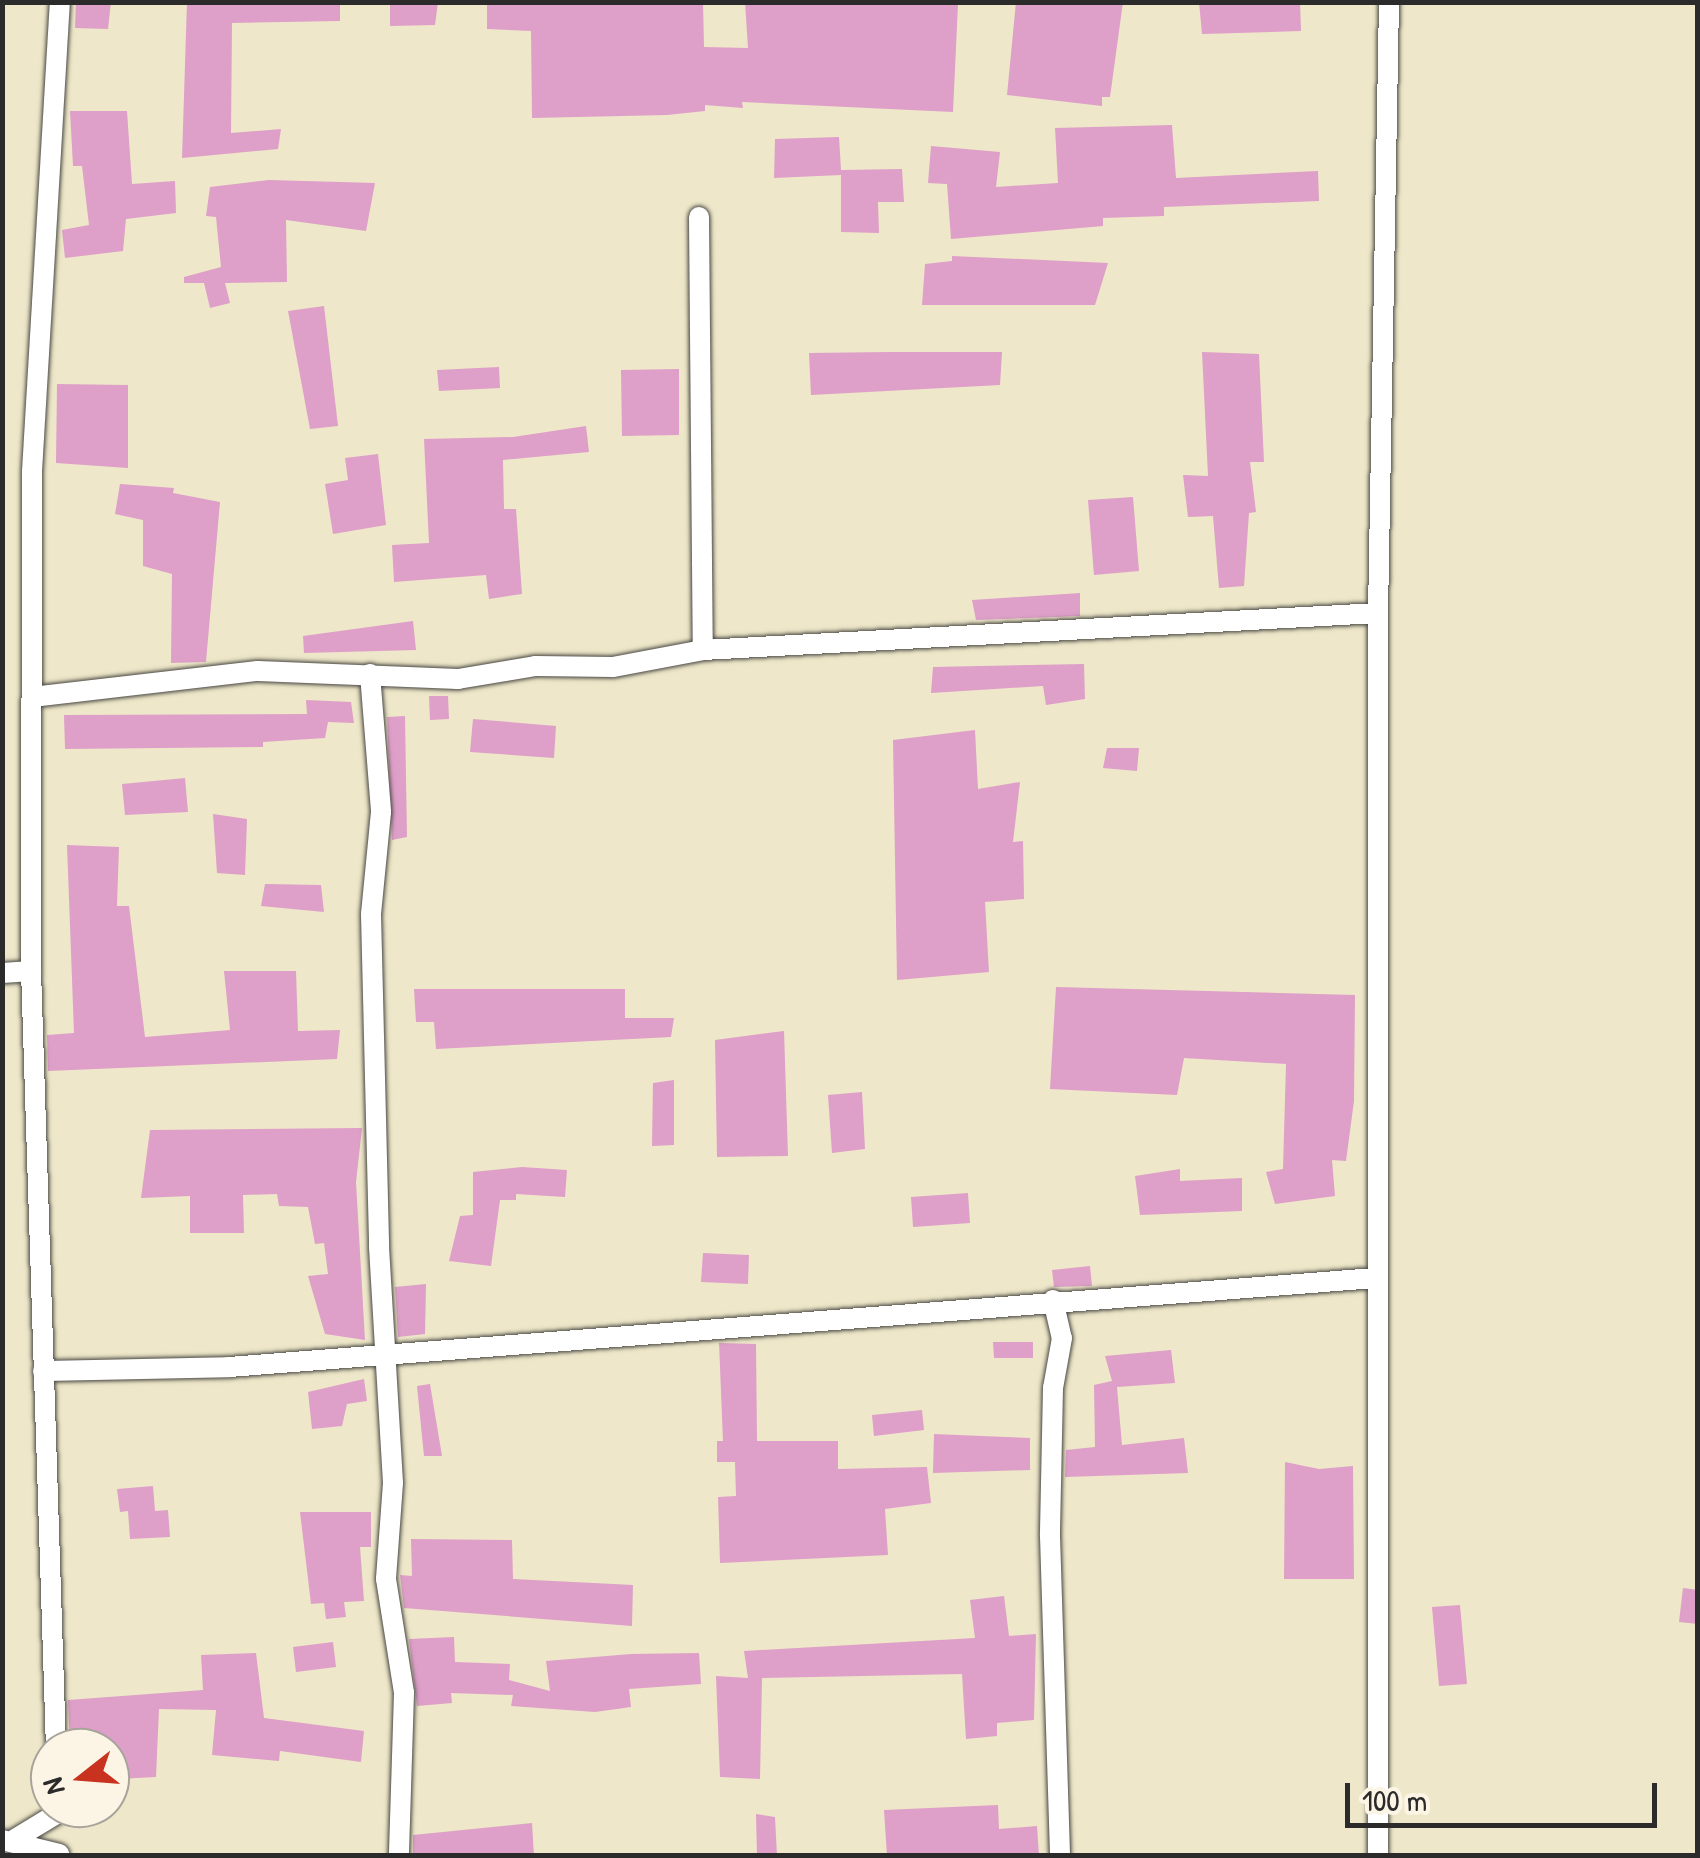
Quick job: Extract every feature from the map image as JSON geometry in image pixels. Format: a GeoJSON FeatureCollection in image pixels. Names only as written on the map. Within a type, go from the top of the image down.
{"type":"FeatureCollection","features":[{"type":"Feature","properties":{"kind":"street"},"geometry":{"type":"LineString","coordinates":[[55,1728],[30,971],[34,432],[60,2]]}},
{"type":"Feature","properties":{"kind":"street"},"geometry":{"type":"LineString","coordinates":[[1378,1856],[1378,614],[1390,2]]}},
{"type":"Feature","properties":{"kind":"street"},"geometry":{"type":"LineString","coordinates":[[698,217],[702,650]]}},
{"type":"Feature","properties":{"kind":"street"},"geometry":{"type":"LineString","coordinates":[[32,698],[258,671],[458,679],[536,666],[613,667],[702,650],[1378,614]]}},
{"type":"Feature","properties":{"kind":"street"},"geometry":{"type":"LineString","coordinates":[[370,674],[381,812],[371,914],[393,1483],[386,1579],[404,1692],[399,1856]]}},
{"type":"Feature","properties":{"kind":"street"},"geometry":{"type":"LineString","coordinates":[[2,972],[30,971]]}},
{"type":"Feature","properties":{"kind":"street"},"geometry":{"type":"LineString","coordinates":[[44,1371],[229,1367],[1053,1300],[1376,1278]]}},
{"type":"Feature","properties":{"kind":"street"},"geometry":{"type":"LineString","coordinates":[[1053,1300],[1062,1338],[1053,1388],[1050,1536],[1060,1856]]}},
{"type":"Feature","properties":{"kind":"street"},"geometry":{"type":"LineString","coordinates":[[9,1840],[59,1855],[58,1828]]}},
{"type":"Feature","properties":{"kind":"building"},"geometry":{"type":"Polygon","coordinates":[[[76,2],[111,2],[108,29],[75,28],[76,2]]]}},
{"type":"Feature","properties":{"kind":"building"},"geometry":{"type":"Polygon","coordinates":[[[187,2],[340,2],[340,21],[232,23],[231,133],[281,129],[278,149],[182,158],[187,2]]]}},
{"type":"Feature","properties":{"kind":"building"},"geometry":{"type":"Polygon","coordinates":[[[390,2],[438,2],[435,25],[390,26],[390,2]]]}},
{"type":"Feature","properties":{"kind":"building"},"geometry":{"type":"Polygon","coordinates":[[[487,2],[703,2],[704,47],[748,48],[745,2],[958,4],[953,112],[742,102],[743,108],[705,105],[705,111],[667,115],[532,118],[531,31],[487,29],[487,2]]]}},
{"type":"Feature","properties":{"kind":"building"},"geometry":{"type":"Polygon","coordinates":[[[1016,2],[1123,2],[1110,97],[1102,97],[1102,106],[1007,95],[1016,2]]]}},
{"type":"Feature","properties":{"kind":"building"},"geometry":{"type":"Polygon","coordinates":[[[1199,2],[1300,2],[1301,31],[1202,34],[1199,2]]]}},
{"type":"Feature","properties":{"kind":"building"},"geometry":{"type":"Polygon","coordinates":[[[70,111],[127,111],[132,184],[175,181],[176,213],[126,219],[123,251],[65,258],[62,230],[89,225],[82,166],[73,166],[70,111]]]}},
{"type":"Feature","properties":{"kind":"building"},"geometry":{"type":"Polygon","coordinates":[[[1172,125],[1176,178],[1318,171],[1319,201],[1164,207],[1164,216],[1103,218],[1103,226],[951,239],[947,184],[928,183],[931,146],[1000,152],[996,187],[1058,183],[1055,128],[1172,125]]]}},
{"type":"Feature","properties":{"kind":"building"},"geometry":{"type":"Polygon","coordinates":[[[839,137],[841,170],[902,169],[904,202],[878,202],[879,233],[841,232],[841,175],[774,178],[775,139],[839,137]]]}},
{"type":"Feature","properties":{"kind":"building"},"geometry":{"type":"Polygon","coordinates":[[[269,180],[375,183],[366,231],[286,220],[287,282],[225,283],[230,303],[210,308],[204,283],[184,283],[184,277],[221,267],[216,217],[206,216],[210,187],[269,180]]]}},
{"type":"Feature","properties":{"kind":"building"},"geometry":{"type":"Polygon","coordinates":[[[952,256],[1108,263],[1095,305],[922,305],[925,264],[952,261],[952,256]]]}},
{"type":"Feature","properties":{"kind":"building"},"geometry":{"type":"Polygon","coordinates":[[[324,306],[338,426],[310,429],[288,311],[324,306]]]}},
{"type":"Feature","properties":{"kind":"building"},"geometry":{"type":"Polygon","coordinates":[[[1002,352],[1000,385],[811,395],[809,353],[1002,352]]]}},
{"type":"Feature","properties":{"kind":"building"},"geometry":{"type":"Polygon","coordinates":[[[1202,352],[1259,354],[1264,462],[1250,462],[1256,512],[1249,513],[1244,586],[1219,588],[1213,516],[1188,517],[1183,475],[1208,476],[1202,352]]]}},
{"type":"Feature","properties":{"kind":"building"},"geometry":{"type":"Polygon","coordinates":[[[499,367],[500,388],[439,391],[437,370],[499,367]]]}},
{"type":"Feature","properties":{"kind":"building"},"geometry":{"type":"Polygon","coordinates":[[[679,369],[679,435],[622,436],[621,370],[679,369]]]}},
{"type":"Feature","properties":{"kind":"building"},"geometry":{"type":"Polygon","coordinates":[[[57,384],[128,385],[128,468],[56,463],[57,384]]]}},
{"type":"Feature","properties":{"kind":"building"},"geometry":{"type":"Polygon","coordinates":[[[586,426],[589,452],[503,460],[504,509],[516,509],[522,594],[489,599],[486,575],[394,582],[392,545],[429,543],[424,439],[513,437],[586,426]]]}},
{"type":"Feature","properties":{"kind":"building"},"geometry":{"type":"Polygon","coordinates":[[[378,454],[386,525],[333,534],[325,484],[348,480],[345,458],[378,454]]]}},
{"type":"Feature","properties":{"kind":"building"},"geometry":{"type":"Polygon","coordinates":[[[120,484],[174,488],[173,493],[220,502],[206,662],[171,663],[172,574],[143,566],[143,520],[115,514],[120,484]]]}},
{"type":"Feature","properties":{"kind":"building"},"geometry":{"type":"Polygon","coordinates":[[[1133,497],[1139,571],[1094,575],[1088,500],[1133,497]]]}},
{"type":"Feature","properties":{"kind":"building"},"geometry":{"type":"Polygon","coordinates":[[[1080,593],[1080,616],[976,620],[972,600],[1080,593]]]}},
{"type":"Feature","properties":{"kind":"building"},"geometry":{"type":"Polygon","coordinates":[[[413,621],[416,650],[304,653],[303,636],[413,621]]]}},
{"type":"Feature","properties":{"kind":"building"},"geometry":{"type":"Polygon","coordinates":[[[1084,664],[1085,699],[1046,705],[1043,686],[931,693],[933,667],[1084,664]]]}},
{"type":"Feature","properties":{"kind":"building"},"geometry":{"type":"Polygon","coordinates":[[[429,696],[448,696],[449,719],[430,720],[429,696]]]}},
{"type":"Feature","properties":{"kind":"building"},"geometry":{"type":"Polygon","coordinates":[[[306,700],[351,702],[354,723],[328,722],[325,738],[263,742],[263,747],[65,749],[64,715],[307,714],[306,700]]]}},
{"type":"Feature","properties":{"kind":"building"},"geometry":{"type":"Polygon","coordinates":[[[405,716],[407,837],[392,840],[387,717],[405,716]]]}},
{"type":"Feature","properties":{"kind":"building"},"geometry":{"type":"Polygon","coordinates":[[[473,719],[556,726],[554,758],[470,752],[473,719]]]}},
{"type":"Feature","properties":{"kind":"building"},"geometry":{"type":"Polygon","coordinates":[[[975,730],[978,789],[1020,782],[1013,842],[1023,841],[1024,899],[985,902],[989,972],[897,980],[893,740],[975,730]]]}},
{"type":"Feature","properties":{"kind":"building"},"geometry":{"type":"Polygon","coordinates":[[[1107,748],[1139,748],[1137,771],[1103,768],[1107,748]]]}},
{"type":"Feature","properties":{"kind":"building"},"geometry":{"type":"Polygon","coordinates":[[[185,778],[188,812],[125,815],[122,784],[185,778]]]}},
{"type":"Feature","properties":{"kind":"building"},"geometry":{"type":"Polygon","coordinates":[[[213,814],[247,819],[245,875],[217,873],[213,814]]]}},
{"type":"Feature","properties":{"kind":"building"},"geometry":{"type":"Polygon","coordinates":[[[67,845],[119,847],[117,906],[129,906],[145,1037],[230,1030],[224,971],[296,971],[298,1031],[340,1030],[337,1059],[48,1071],[47,1035],[74,1033],[67,845]]]}},
{"type":"Feature","properties":{"kind":"building"},"geometry":{"type":"Polygon","coordinates":[[[265,884],[321,885],[324,912],[261,906],[265,884]]]}},
{"type":"Feature","properties":{"kind":"building"},"geometry":{"type":"Polygon","coordinates":[[[1056,987],[1355,995],[1354,1101],[1346,1161],[1332,1160],[1335,1196],[1275,1204],[1266,1172],[1283,1169],[1286,1064],[1184,1058],[1177,1095],[1050,1089],[1056,987]]]}},
{"type":"Feature","properties":{"kind":"building"},"geometry":{"type":"Polygon","coordinates":[[[414,989],[625,989],[625,1018],[674,1018],[671,1037],[436,1049],[434,1022],[416,1022],[414,989]]]}},
{"type":"Feature","properties":{"kind":"building"},"geometry":{"type":"Polygon","coordinates":[[[784,1031],[788,1156],[717,1157],[715,1040],[784,1031]]]}},
{"type":"Feature","properties":{"kind":"building"},"geometry":{"type":"Polygon","coordinates":[[[674,1080],[674,1145],[652,1146],[653,1083],[674,1080]]]}},
{"type":"Feature","properties":{"kind":"building"},"geometry":{"type":"Polygon","coordinates":[[[862,1092],[865,1149],[832,1153],[828,1095],[862,1092]]]}},
{"type":"Feature","properties":{"kind":"building"},"geometry":{"type":"Polygon","coordinates":[[[362,1128],[356,1182],[365,1340],[325,1334],[308,1276],[328,1274],[324,1243],[315,1244],[308,1207],[279,1206],[277,1194],[243,1195],[244,1233],[190,1233],[190,1196],[141,1198],[150,1130],[362,1128]]]}},
{"type":"Feature","properties":{"kind":"building"},"geometry":{"type":"Polygon","coordinates":[[[522,1167],[567,1170],[565,1197],[516,1194],[516,1200],[500,1200],[491,1266],[449,1261],[460,1216],[473,1215],[473,1172],[522,1167]]]}},
{"type":"Feature","properties":{"kind":"building"},"geometry":{"type":"Polygon","coordinates":[[[1180,1169],[1180,1181],[1242,1178],[1242,1211],[1140,1215],[1135,1176],[1180,1169]]]}},
{"type":"Feature","properties":{"kind":"building"},"geometry":{"type":"Polygon","coordinates":[[[968,1193],[970,1223],[913,1227],[911,1197],[968,1193]]]}},
{"type":"Feature","properties":{"kind":"building"},"geometry":{"type":"Polygon","coordinates":[[[703,1253],[749,1255],[748,1284],[701,1282],[703,1253]]]}},
{"type":"Feature","properties":{"kind":"building"},"geometry":{"type":"Polygon","coordinates":[[[1090,1266],[1092,1286],[1054,1287],[1052,1270],[1090,1266]]]}},
{"type":"Feature","properties":{"kind":"building"},"geometry":{"type":"Polygon","coordinates":[[[426,1284],[425,1334],[398,1337],[395,1287],[426,1284]]]}},
{"type":"Feature","properties":{"kind":"building"},"geometry":{"type":"Polygon","coordinates":[[[993,1342],[1033,1342],[1033,1358],[994,1358],[993,1342]]]}},
{"type":"Feature","properties":{"kind":"building"},"geometry":{"type":"Polygon","coordinates":[[[719,1343],[756,1344],[757,1441],[838,1441],[838,1469],[927,1467],[931,1503],[885,1509],[888,1555],[720,1563],[718,1497],[736,1496],[735,1462],[717,1462],[717,1441],[723,1441],[719,1343]]]}},
{"type":"Feature","properties":{"kind":"building"},"geometry":{"type":"Polygon","coordinates":[[[1171,1350],[1175,1383],[1117,1387],[1122,1445],[1184,1438],[1188,1473],[1065,1477],[1066,1450],[1095,1447],[1094,1385],[1112,1381],[1105,1356],[1171,1350]]]}},
{"type":"Feature","properties":{"kind":"building"},"geometry":{"type":"Polygon","coordinates":[[[364,1379],[367,1401],[347,1404],[342,1426],[312,1429],[308,1392],[364,1379]]]}},
{"type":"Feature","properties":{"kind":"building"},"geometry":{"type":"Polygon","coordinates":[[[430,1384],[442,1456],[424,1456],[417,1386],[430,1384]]]}},
{"type":"Feature","properties":{"kind":"building"},"geometry":{"type":"Polygon","coordinates":[[[922,1410],[924,1430],[874,1436],[872,1415],[922,1410]]]}},
{"type":"Feature","properties":{"kind":"building"},"geometry":{"type":"Polygon","coordinates":[[[934,1434],[1030,1438],[1030,1470],[933,1473],[934,1434]]]}},
{"type":"Feature","properties":{"kind":"building"},"geometry":{"type":"Polygon","coordinates":[[[1285,1462],[1319,1469],[1353,1466],[1354,1579],[1284,1579],[1285,1462]]]}},
{"type":"Feature","properties":{"kind":"building"},"geometry":{"type":"Polygon","coordinates":[[[153,1486],[155,1511],[168,1510],[170,1537],[130,1539],[128,1511],[120,1512],[117,1489],[153,1486]]]}},
{"type":"Feature","properties":{"kind":"building"},"geometry":{"type":"Polygon","coordinates":[[[300,1512],[371,1512],[371,1547],[360,1547],[364,1601],[344,1602],[346,1617],[326,1619],[324,1603],[311,1604],[300,1512]]]}},
{"type":"Feature","properties":{"kind":"building"},"geometry":{"type":"Polygon","coordinates":[[[411,1539],[512,1540],[513,1579],[633,1585],[632,1626],[404,1608],[400,1575],[412,1576],[411,1539]]]}},
{"type":"Feature","properties":{"kind":"building"},"geometry":{"type":"Polygon","coordinates":[[[1683,1588],[1698,1590],[1698,1624],[1679,1622],[1683,1588]]]}},
{"type":"Feature","properties":{"kind":"building"},"geometry":{"type":"Polygon","coordinates":[[[1004,1596],[1009,1636],[1036,1634],[1034,1720],[997,1723],[997,1736],[966,1739],[962,1674],[762,1678],[760,1779],[720,1777],[716,1676],[748,1678],[744,1651],[975,1638],[970,1600],[1004,1596]]]}},
{"type":"Feature","properties":{"kind":"building"},"geometry":{"type":"Polygon","coordinates":[[[1460,1605],[1467,1684],[1439,1686],[1432,1607],[1460,1605]]]}},
{"type":"Feature","properties":{"kind":"building"},"geometry":{"type":"Polygon","coordinates":[[[454,1637],[455,1662],[510,1664],[509,1680],[550,1691],[546,1661],[631,1654],[699,1653],[701,1684],[629,1689],[631,1707],[595,1712],[511,1706],[513,1695],[451,1693],[452,1703],[417,1706],[409,1639],[454,1637]]]}},
{"type":"Feature","properties":{"kind":"building"},"geometry":{"type":"Polygon","coordinates":[[[333,1642],[336,1667],[296,1672],[293,1647],[333,1642]]]}},
{"type":"Feature","properties":{"kind":"building"},"geometry":{"type":"Polygon","coordinates":[[[256,1653],[264,1718],[364,1731],[361,1762],[280,1751],[279,1761],[212,1755],[216,1710],[159,1709],[156,1777],[130,1778],[130,1728],[69,1728],[68,1700],[203,1690],[201,1655],[256,1653]]]}},
{"type":"Feature","properties":{"kind":"building"},"geometry":{"type":"Polygon","coordinates":[[[998,1805],[999,1829],[1037,1826],[1039,1856],[887,1856],[884,1810],[998,1805]]]}},
{"type":"Feature","properties":{"kind":"building"},"geometry":{"type":"Polygon","coordinates":[[[756,1814],[775,1817],[777,1856],[757,1856],[756,1814]]]}},
{"type":"Feature","properties":{"kind":"building"},"geometry":{"type":"Polygon","coordinates":[[[532,1823],[534,1856],[413,1856],[413,1835],[532,1823]]]}}]}
